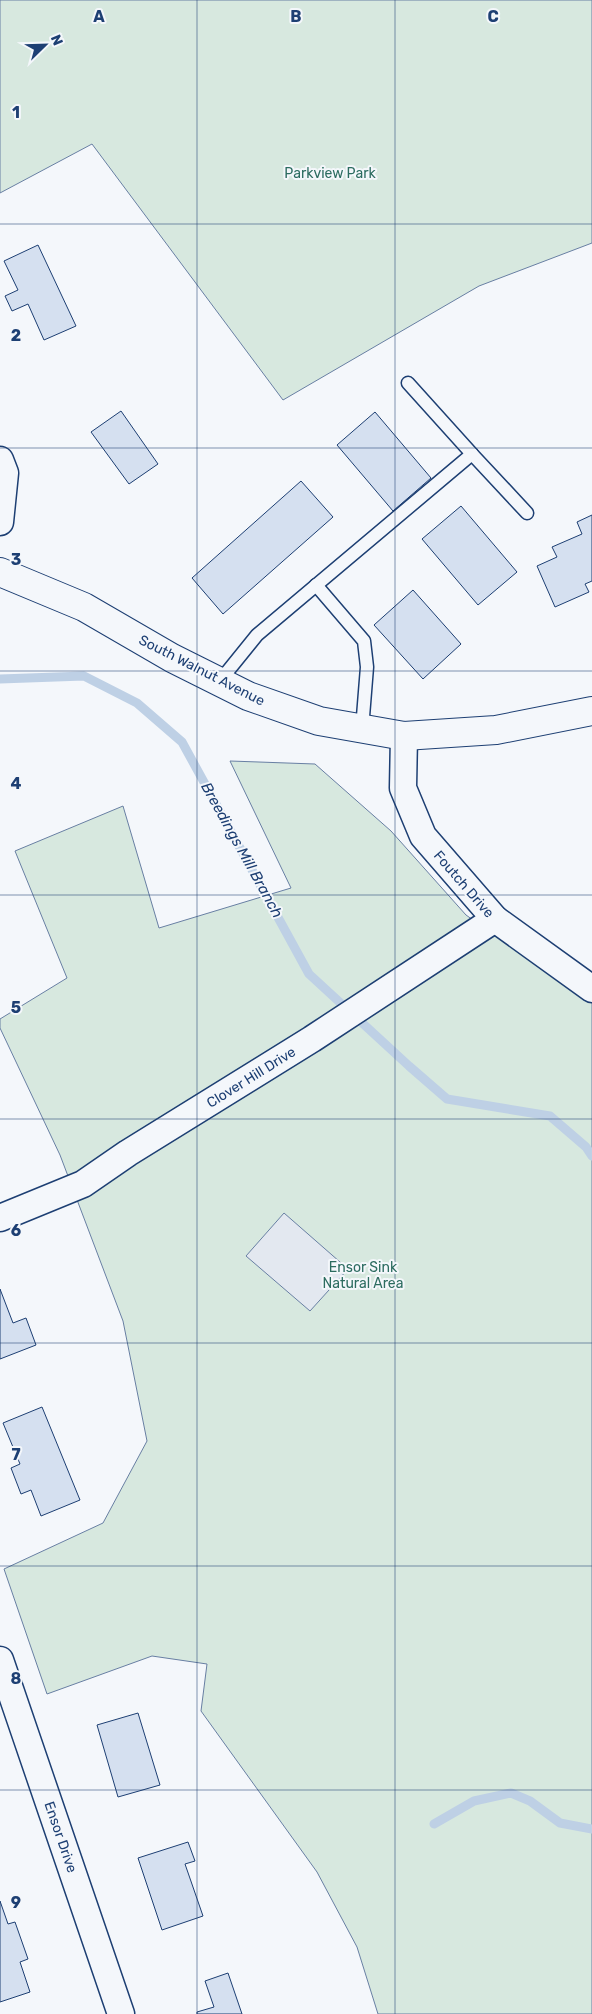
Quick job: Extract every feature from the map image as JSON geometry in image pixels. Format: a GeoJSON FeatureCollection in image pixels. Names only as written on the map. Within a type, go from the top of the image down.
{"type":"FeatureCollection","features":[{"type":"Feature","properties":{"kind":"street"},"geometry":{"type":"LineString","coordinates":[[0,460],[5,473],[0,522]]}},
{"type":"Feature","properties":{"kind":"street","name":"South Walnut Avenue"},"geometry":{"type":"LineString","coordinates":[[0,572],[84,607],[172,658],[248,696],[318,721],[404,736],[496,730],[592,711]]}},
{"type":"Feature","properties":{"kind":"street","name":"Foutch Drive"},"geometry":{"type":"LineString","coordinates":[[404,736],[403,788],[423,836],[495,920],[592,988]]}},
{"type":"Feature","properties":{"kind":"street","name":"Clover Hill Drive"},"geometry":{"type":"LineString","coordinates":[[0,1218],[84,1184],[128,1153],[340,1021],[495,920]]}},
{"type":"Feature","properties":{"kind":"street","name":"Ensor Drive"},"geometry":{"type":"LineString","coordinates":[[0,1660],[121,2014]]}},
{"type":"Feature","properties":{"kind":"lane"},"geometry":{"type":"LineString","coordinates":[[408,383],[528,513]]}},
{"type":"Feature","properties":{"kind":"lane"},"geometry":{"type":"LineString","coordinates":[[219,682],[257,635],[472,454]]}},
{"type":"Feature","properties":{"kind":"lane"},"geometry":{"type":"LineString","coordinates":[[316,585],[364,640],[367,667],[362,729]]}},
{"type":"Feature","properties":{"kind":"green space","name":"Parkview Park"},"geometry":{"type":"Polygon","coordinates":[[[0,0],[592,0],[592,243],[479,286],[283,400],[92,144],[0,193],[0,0]]]}},
{"type":"Feature","properties":{"kind":"green space","name":"Ensor Sink Natural Area"},"geometry":{"type":"Polygon","coordinates":[[[230,761],[315,764],[391,831],[466,915],[483,927],[592,987],[592,2014],[378,2014],[357,1947],[317,1872],[201,1711],[207,1664],[152,1656],[47,1694],[4,1569],[103,1523],[147,1441],[123,1321],[60,1155],[0,1028],[0,1019],[67,978],[15,851],[123,806],[159,928],[291,888],[230,761]]]}},
{"type":"Feature","properties":{"kind":"shaded area"},"geometry":{"type":"Polygon","coordinates":[[[284,1213],[348,1269],[310,1311],[246,1256],[284,1213]]]}},
{"type":"Feature","properties":{"kind":"building"},"geometry":{"type":"Polygon","coordinates":[[[38,245],[76,326],[44,340],[28,304],[12,311],[5,296],[18,290],[4,261],[38,245]]]}},
{"type":"Feature","properties":{"kind":"building"},"geometry":{"type":"Polygon","coordinates":[[[121,411],[158,464],[129,484],[91,432],[121,411]]]}},
{"type":"Feature","properties":{"kind":"building"},"geometry":{"type":"Polygon","coordinates":[[[375,412],[431,478],[393,511],[337,445],[375,412]]]}},
{"type":"Feature","properties":{"kind":"building"},"geometry":{"type":"Polygon","coordinates":[[[301,481],[333,517],[223,614],[192,578],[301,481]]]}},
{"type":"Feature","properties":{"kind":"building"},"geometry":{"type":"Polygon","coordinates":[[[461,506],[517,572],[478,605],[422,539],[461,506]]]}},
{"type":"Feature","properties":{"kind":"building"},"geometry":{"type":"Polygon","coordinates":[[[592,515],[592,581],[585,584],[589,592],[555,607],[537,566],[557,557],[552,547],[582,534],[577,522],[592,515]]]}},
{"type":"Feature","properties":{"kind":"building"},"geometry":{"type":"Polygon","coordinates":[[[413,590],[461,644],[423,679],[374,625],[413,590]]]}},
{"type":"Feature","properties":{"kind":"building"},"geometry":{"type":"Polygon","coordinates":[[[0,1289],[13,1323],[26,1318],[36,1345],[0,1359],[0,1289]]]}},
{"type":"Feature","properties":{"kind":"building"},"geometry":{"type":"Polygon","coordinates":[[[42,1407],[80,1500],[41,1516],[31,1490],[21,1494],[11,1468],[20,1464],[3,1423],[42,1407]]]}},
{"type":"Feature","properties":{"kind":"building"},"geometry":{"type":"Polygon","coordinates":[[[138,1713],[160,1785],[118,1797],[97,1725],[138,1713]]]}},
{"type":"Feature","properties":{"kind":"building"},"geometry":{"type":"Polygon","coordinates":[[[188,1842],[195,1861],[185,1864],[203,1916],[162,1930],[138,1858],[188,1842]]]}},
{"type":"Feature","properties":{"kind":"building"},"geometry":{"type":"Polygon","coordinates":[[[0,1901],[8,1924],[15,1922],[28,1959],[20,1962],[30,1992],[0,2002],[0,1901]]]}},
{"type":"Feature","properties":{"kind":"building"},"geometry":{"type":"Polygon","coordinates":[[[228,1973],[242,2014],[197,2014],[197,2012],[214,2007],[205,1981],[228,1973]]]}},
{"type":"Feature","properties":{"kind":"waterway","name":"Breedings Mill Branch"},"geometry":{"type":"LineString","coordinates":[[0,679],[84,676],[137,703],[182,742],[309,974],[447,1099],[550,1116],[586,1147],[592,1156]]}},
{"type":"Feature","properties":{"kind":"waterway"},"geometry":{"type":"LineString","coordinates":[[434,1824],[474,1801],[511,1793],[530,1801],[560,1823],[592,1829]]}}]}
